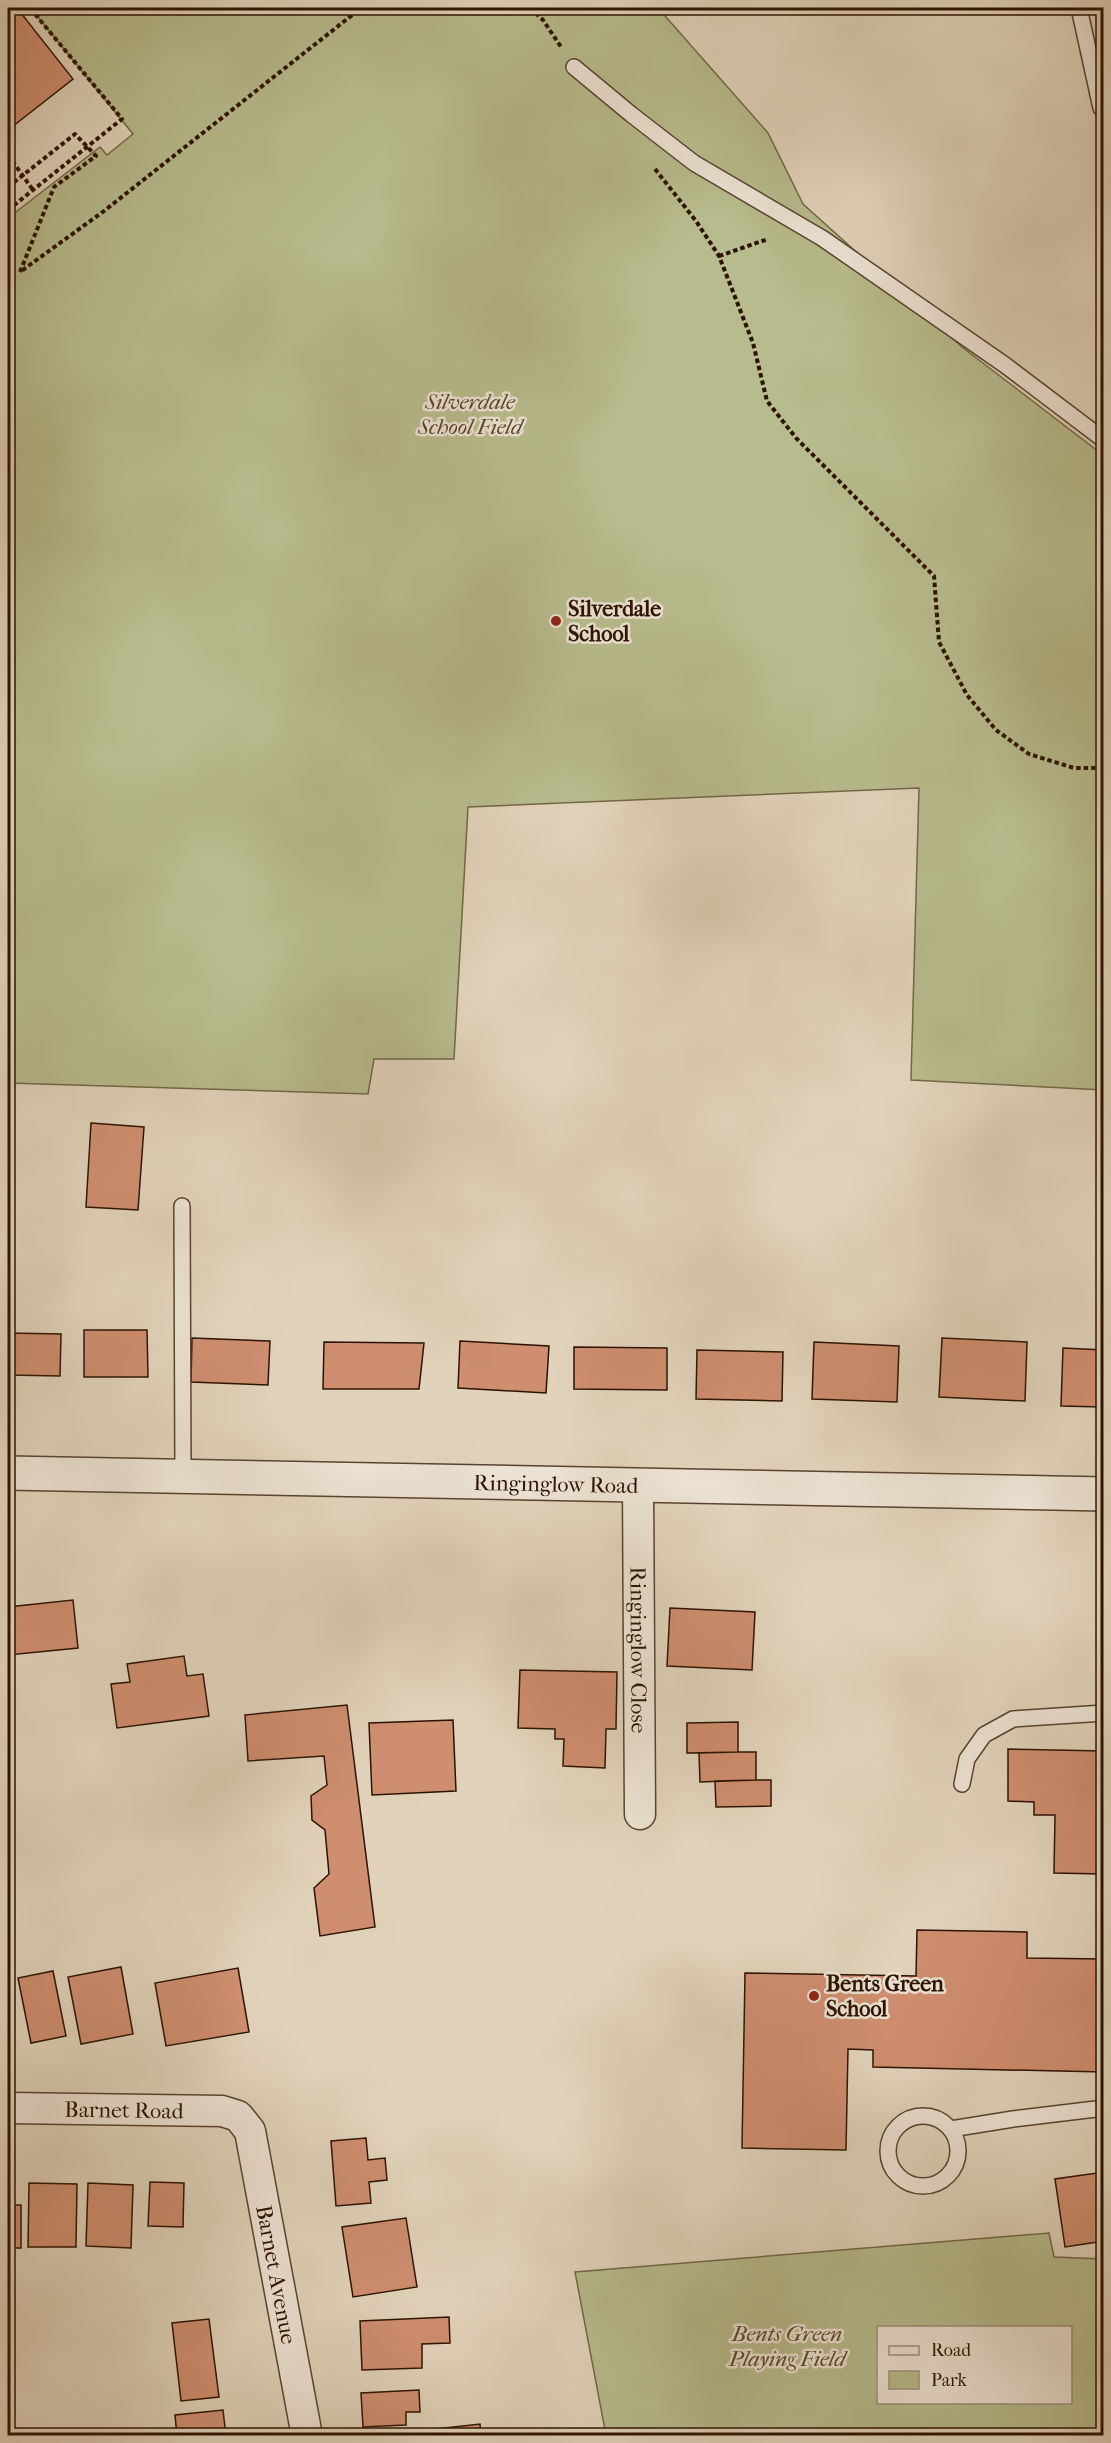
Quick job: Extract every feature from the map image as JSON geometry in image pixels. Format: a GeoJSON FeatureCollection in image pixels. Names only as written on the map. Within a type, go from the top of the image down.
{"type":"FeatureCollection","features":[{"type":"Feature","properties":{"kind":"street","name":"Ringinglow Road"},"geometry":{"type":"LineString","coordinates":[[8,1473],[1104,1494]]}},
{"type":"Feature","properties":{"kind":"street","name":"Ringinglow Close"},"geometry":{"type":"LineString","coordinates":[[638,1485],[640,1814]]}},
{"type":"Feature","properties":{"kind":"street","name":"Barnet Road"},"geometry":{"type":"LineString","coordinates":[[8,2108],[222,2111],[238,2116]]}},
{"type":"Feature","properties":{"kind":"street","name":"Barnet Avenue"},"geometry":{"type":"LineString","coordinates":[[238,2116],[250,2131],[308,2436]]}},
{"type":"Feature","properties":{"kind":"lane"},"geometry":{"type":"LineString","coordinates":[[1079,8],[1101,108]]}},
{"type":"Feature","properties":{"kind":"lane"},"geometry":{"type":"LineString","coordinates":[[574,67],[694,163],[803,226],[1005,365],[1104,440]]}},
{"type":"Feature","properties":{"kind":"lane"},"geometry":{"type":"LineString","coordinates":[[182,1206],[183,1476]]}},
{"type":"Feature","properties":{"kind":"lane"},"geometry":{"type":"LineString","coordinates":[[962,1784],[967,1759],[984,1735],[1013,1719],[1104,1713]]}},
{"type":"Feature","properties":{"kind":"lane"},"geometry":{"type":"LineString","coordinates":[[951,2129],[958,2151],[957,2163],[943,2181],[932,2186],[920,2187],[899,2178],[892,2169],[887,2146],[898,2125],[919,2116],[931,2117],[951,2129],[1104,2108]]}},
{"type":"Feature","properties":{"kind":"path"},"geometry":{"type":"LineString","coordinates":[[8,210],[122,119],[30,8]]}},
{"type":"Feature","properties":{"kind":"path"},"geometry":{"type":"LineString","coordinates":[[37,16],[47,8]]}},
{"type":"Feature","properties":{"kind":"path"},"geometry":{"type":"LineString","coordinates":[[8,187],[75,134],[96,156],[54,187],[20,272],[113,204],[361,8]]}},
{"type":"Feature","properties":{"kind":"path"},"geometry":{"type":"LineString","coordinates":[[530,8],[543,20],[574,67]]}},
{"type":"Feature","properties":{"kind":"path"},"geometry":{"type":"LineString","coordinates":[[8,155],[33,190]]}},
{"type":"Feature","properties":{"kind":"path"},"geometry":{"type":"LineString","coordinates":[[651,164],[696,221],[719,256],[753,343],[767,400],[796,438],[934,576],[939,642],[967,695],[996,730],[1029,753],[1074,768],[1104,768]]}},
{"type":"Feature","properties":{"kind":"path"},"geometry":{"type":"LineString","coordinates":[[719,256],[803,226]]}},
{"type":"Feature","properties":{"kind":"green space","name":"Silverdale School Field"},"geometry":{"type":"Polygon","coordinates":[[[47,8],[658,8],[768,133],[803,204],[962,347],[1103,455],[1103,1090],[911,1080],[919,788],[468,807],[454,1059],[374,1059],[368,1094],[8,1083],[8,218],[100,147],[107,155],[133,134],[37,16],[47,8]]]}},
{"type":"Feature","properties":{"kind":"green space","name":"Bents Green Playing Field"},"geometry":{"type":"Polygon","coordinates":[[[1049,2233],[1054,2257],[1103,2259],[1103,2435],[606,2435],[575,2272],[1049,2233]]]}},
{"type":"Feature","properties":{"kind":"building"},"geometry":{"type":"Polygon","coordinates":[[[8,8],[17,8],[73,79],[8,130],[8,8]]]}},
{"type":"Feature","properties":{"kind":"building"},"geometry":{"type":"Polygon","coordinates":[[[91,1123],[144,1127],[138,1210],[86,1207],[91,1123]]]}},
{"type":"Feature","properties":{"kind":"building"},"geometry":{"type":"Polygon","coordinates":[[[84,1330],[147,1330],[148,1377],[84,1377],[84,1330]]]}},
{"type":"Feature","properties":{"kind":"building"},"geometry":{"type":"Polygon","coordinates":[[[8,1333],[61,1334],[60,1376],[8,1375],[8,1333]]]}},
{"type":"Feature","properties":{"kind":"building"},"geometry":{"type":"Polygon","coordinates":[[[192,1338],[270,1341],[268,1385],[191,1382],[192,1338]]]}},
{"type":"Feature","properties":{"kind":"building"},"geometry":{"type":"Polygon","coordinates":[[[942,1338],[1027,1342],[1025,1401],[939,1397],[942,1338]]]}},
{"type":"Feature","properties":{"kind":"building"},"geometry":{"type":"Polygon","coordinates":[[[460,1341],[549,1346],[546,1393],[458,1388],[460,1341]]]}},
{"type":"Feature","properties":{"kind":"building"},"geometry":{"type":"Polygon","coordinates":[[[324,1342],[424,1343],[419,1389],[323,1389],[324,1342]]]}},
{"type":"Feature","properties":{"kind":"building"},"geometry":{"type":"Polygon","coordinates":[[[814,1342],[899,1346],[897,1402],[812,1399],[814,1342]]]}},
{"type":"Feature","properties":{"kind":"building"},"geometry":{"type":"Polygon","coordinates":[[[574,1347],[667,1348],[667,1390],[574,1389],[574,1347]]]}},
{"type":"Feature","properties":{"kind":"building"},"geometry":{"type":"Polygon","coordinates":[[[1063,1348],[1104,1350],[1102,1407],[1061,1406],[1063,1348]]]}},
{"type":"Feature","properties":{"kind":"building"},"geometry":{"type":"Polygon","coordinates":[[[697,1350],[783,1352],[782,1401],[696,1399],[697,1350]]]}},
{"type":"Feature","properties":{"kind":"building"},"geometry":{"type":"Polygon","coordinates":[[[73,1600],[78,1648],[8,1655],[8,1607],[73,1600]]]}},
{"type":"Feature","properties":{"kind":"building"},"geometry":{"type":"Polygon","coordinates":[[[670,1608],[755,1612],[752,1670],[667,1666],[670,1608]]]}},
{"type":"Feature","properties":{"kind":"building"},"geometry":{"type":"Polygon","coordinates":[[[184,1656],[187,1676],[203,1674],[209,1716],[117,1728],[111,1684],[130,1682],[127,1664],[184,1656]]]}},
{"type":"Feature","properties":{"kind":"building"},"geometry":{"type":"Polygon","coordinates":[[[520,1670],[617,1672],[616,1729],[606,1729],[605,1768],[563,1766],[564,1739],[555,1739],[555,1729],[518,1728],[520,1670]]]}},
{"type":"Feature","properties":{"kind":"building"},"geometry":{"type":"Polygon","coordinates":[[[347,1705],[375,1927],[320,1936],[314,1888],[329,1874],[325,1830],[312,1820],[311,1796],[327,1785],[324,1756],[248,1761],[245,1715],[347,1705]]]}},
{"type":"Feature","properties":{"kind":"building"},"geometry":{"type":"Polygon","coordinates":[[[453,1720],[456,1791],[372,1795],[369,1723],[453,1720]]]}},
{"type":"Feature","properties":{"kind":"building"},"geometry":{"type":"Polygon","coordinates":[[[738,1722],[738,1752],[687,1753],[687,1723],[738,1722]]]}},
{"type":"Feature","properties":{"kind":"building"},"geometry":{"type":"Polygon","coordinates":[[[1008,1749],[1104,1751],[1104,1874],[1054,1873],[1055,1815],[1034,1815],[1034,1802],[1008,1801],[1008,1749]]]}},
{"type":"Feature","properties":{"kind":"building"},"geometry":{"type":"Polygon","coordinates":[[[756,1752],[756,1780],[700,1782],[699,1753],[756,1752]]]}},
{"type":"Feature","properties":{"kind":"building"},"geometry":{"type":"Polygon","coordinates":[[[771,1780],[771,1806],[716,1807],[715,1781],[771,1780]]]}},
{"type":"Feature","properties":{"kind":"building"},"geometry":{"type":"Polygon","coordinates":[[[917,1930],[1027,1932],[1027,1958],[1104,1959],[1104,2072],[873,2067],[873,2050],[848,2049],[846,2150],[742,2148],[745,1973],[916,1976],[917,1930]]]}},
{"type":"Feature","properties":{"kind":"building"},"geometry":{"type":"Polygon","coordinates":[[[121,1967],[133,2034],[81,2044],[68,1977],[121,1967]]]}},
{"type":"Feature","properties":{"kind":"building"},"geometry":{"type":"Polygon","coordinates":[[[238,1968],[249,2032],[166,2046],[155,1983],[238,1968]]]}},
{"type":"Feature","properties":{"kind":"building"},"geometry":{"type":"Polygon","coordinates":[[[53,1971],[66,2036],[31,2043],[18,1978],[53,1971]]]}},
{"type":"Feature","properties":{"kind":"building"},"geometry":{"type":"Polygon","coordinates":[[[8,1982],[13,2034],[8,2035],[8,1982]]]}},
{"type":"Feature","properties":{"kind":"building"},"geometry":{"type":"Polygon","coordinates":[[[366,2138],[368,2160],[385,2158],[387,2180],[369,2182],[371,2203],[336,2206],[331,2141],[366,2138]]]}},
{"type":"Feature","properties":{"kind":"building"},"geometry":{"type":"Polygon","coordinates":[[[1104,2172],[1104,2241],[1065,2247],[1055,2179],[1104,2172]]]}},
{"type":"Feature","properties":{"kind":"building"},"geometry":{"type":"Polygon","coordinates":[[[150,2182],[184,2183],[183,2227],[148,2226],[150,2182]]]}},
{"type":"Feature","properties":{"kind":"building"},"geometry":{"type":"Polygon","coordinates":[[[29,2183],[77,2184],[76,2247],[28,2247],[29,2183]]]}},
{"type":"Feature","properties":{"kind":"building"},"geometry":{"type":"Polygon","coordinates":[[[88,2183],[133,2185],[131,2248],[86,2246],[88,2183]]]}},
{"type":"Feature","properties":{"kind":"building"},"geometry":{"type":"Polygon","coordinates":[[[8,2205],[21,2205],[21,2248],[8,2248],[8,2205]]]}},
{"type":"Feature","properties":{"kind":"building"},"geometry":{"type":"Polygon","coordinates":[[[406,2218],[417,2287],[353,2297],[342,2227],[406,2218]]]}},
{"type":"Feature","properties":{"kind":"building"},"geometry":{"type":"Polygon","coordinates":[[[449,2317],[450,2343],[422,2344],[422,2368],[362,2370],[360,2321],[449,2317]]]}},
{"type":"Feature","properties":{"kind":"building"},"geometry":{"type":"Polygon","coordinates":[[[209,2319],[219,2397],[181,2401],[172,2323],[209,2319]]]}},
{"type":"Feature","properties":{"kind":"building"},"geometry":{"type":"Polygon","coordinates":[[[419,2390],[420,2412],[406,2412],[406,2425],[363,2427],[361,2393],[419,2390]]]}},
{"type":"Feature","properties":{"kind":"building"},"geometry":{"type":"Polygon","coordinates":[[[223,2410],[226,2436],[177,2436],[175,2415],[223,2410]]]}},
{"type":"Feature","properties":{"kind":"building"},"geometry":{"type":"Polygon","coordinates":[[[480,2424],[481,2436],[409,2436],[409,2432],[480,2424]]]}},
{"type":"Feature","properties":{"kind":"place","name":"Silverdale School"},"geometry":{"type":"Point","coordinates":[556,621]}},
{"type":"Feature","properties":{"kind":"place","name":"Bents Green School"},"geometry":{"type":"Point","coordinates":[814,1996]}}]}
